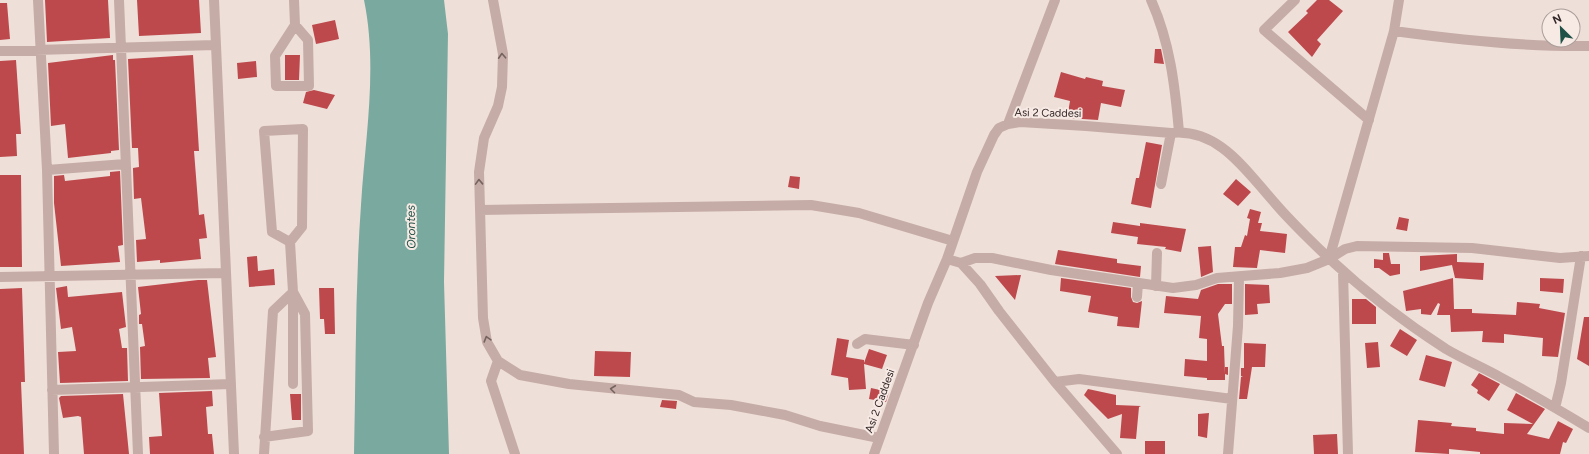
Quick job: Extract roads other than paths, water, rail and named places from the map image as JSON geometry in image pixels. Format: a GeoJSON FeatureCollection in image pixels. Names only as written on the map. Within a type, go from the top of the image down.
{"type":"FeatureCollection","features":[{"type":"Feature","properties":{"kind":"street"},"geometry":{"type":"LineString","coordinates":[[38,0],[47,170],[48,277],[54,454]]}},
{"type":"Feature","properties":{"kind":"street"},"geometry":{"type":"LineString","coordinates":[[119,0],[129,275],[136,388],[138,454]]}},
{"type":"Feature","properties":{"kind":"street"},"geometry":{"type":"LineString","coordinates":[[214,0],[234,454]]}},
{"type":"Feature","properties":{"kind":"street"},"geometry":{"type":"LineString","coordinates":[[294,0],[295,25],[275,56],[276,86],[309,86],[308,40],[295,25]]}},
{"type":"Feature","properties":{"kind":"street"},"geometry":{"type":"LineString","coordinates":[[493,0],[503,54],[502,87],[498,106],[484,138],[479,172],[483,318],[487,342],[498,361],[520,375],[569,384],[679,395],[694,402],[731,405],[785,415],[820,426],[879,438]]}},
{"type":"Feature","properties":{"kind":"street"},"geometry":{"type":"LineString","coordinates":[[1008,124],[1055,0]]}},
{"type":"Feature","properties":{"kind":"street"},"geometry":{"type":"LineString","coordinates":[[1151,0],[1160,21],[1172,66],[1175,133],[1161,184]]}},
{"type":"Feature","properties":{"kind":"street"},"geometry":{"type":"LineString","coordinates":[[1295,0],[1264,30],[1369,120]]}},
{"type":"Feature","properties":{"kind":"street"},"geometry":{"type":"LineString","coordinates":[[1330,259],[1394,31],[1399,0]]}},
{"type":"Feature","properties":{"kind":"street"},"geometry":{"type":"LineString","coordinates":[[1394,31],[1464,40],[1554,46],[1589,46]]}},
{"type":"Feature","properties":{"kind":"street"},"geometry":{"type":"LineString","coordinates":[[0,51],[215,45]]}},
{"type":"Feature","properties":{"kind":"street","name":"Asi 2 Caddesi"},"geometry":{"type":"LineString","coordinates":[[874,454],[928,303],[947,259],[977,172],[994,135],[999,128],[1008,124],[1020,122],[1175,133],[1198,135],[1208,138],[1242,164],[1274,202],[1343,272],[1360,287],[1446,349],[1589,428]]}},
{"type":"Feature","properties":{"kind":"street"},"geometry":{"type":"LineString","coordinates":[[290,242],[272,232],[264,131],[302,129],[302,227],[290,242],[293,292],[293,384]]}},
{"type":"Feature","properties":{"kind":"street"},"geometry":{"type":"LineString","coordinates":[[47,170],[125,164]]}},
{"type":"Feature","properties":{"kind":"street"},"geometry":{"type":"LineString","coordinates":[[480,210],[811,205],[859,213],[953,241]]}},
{"type":"Feature","properties":{"kind":"street"},"geometry":{"type":"LineString","coordinates":[[961,263],[975,258],[992,258],[1173,288],[1196,285],[1217,278],[1239,278],[1307,268],[1330,259],[1345,249],[1357,246],[1472,248],[1560,258],[1585,256],[1555,408]]}},
{"type":"Feature","properties":{"kind":"street"},"geometry":{"type":"LineString","coordinates":[[1156,286],[1157,253]]}},
{"type":"Feature","properties":{"kind":"street"},"geometry":{"type":"LineString","coordinates":[[947,259],[961,263],[980,284],[999,311],[1055,382],[1117,454]]}},
{"type":"Feature","properties":{"kind":"street"},"geometry":{"type":"LineString","coordinates":[[1343,272],[1348,454]]}},
{"type":"Feature","properties":{"kind":"street"},"geometry":{"type":"LineString","coordinates":[[0,277],[226,274]]}},
{"type":"Feature","properties":{"kind":"street"},"geometry":{"type":"LineString","coordinates":[[1228,454],[1238,326],[1239,278]]}},
{"type":"Feature","properties":{"kind":"street"},"geometry":{"type":"LineString","coordinates":[[1136,297],[1138,283]]}},
{"type":"Feature","properties":{"kind":"street"},"geometry":{"type":"LineString","coordinates":[[264,437],[308,431],[305,314],[293,292]]}},
{"type":"Feature","properties":{"kind":"street"},"geometry":{"type":"LineString","coordinates":[[264,454],[274,311],[293,292]]}},
{"type":"Feature","properties":{"kind":"street"},"geometry":{"type":"LineString","coordinates":[[857,344],[865,339],[914,345]]}},
{"type":"Feature","properties":{"kind":"street"},"geometry":{"type":"LineString","coordinates":[[498,361],[491,381],[515,454]]}},
{"type":"Feature","properties":{"kind":"street"},"geometry":{"type":"LineString","coordinates":[[1055,382],[1079,379],[1232,399]]}},
{"type":"Feature","properties":{"kind":"street"},"geometry":{"type":"LineString","coordinates":[[52,390],[231,384]]}},
{"type":"Feature","properties":{"kind":"water","name":"Orontes"},"geometry":{"type":"Polygon","coordinates":[[[364,0],[444,0],[448,34],[444,282],[449,454],[354,454],[358,267],[370,77],[370,51],[364,0]]]}}]}
